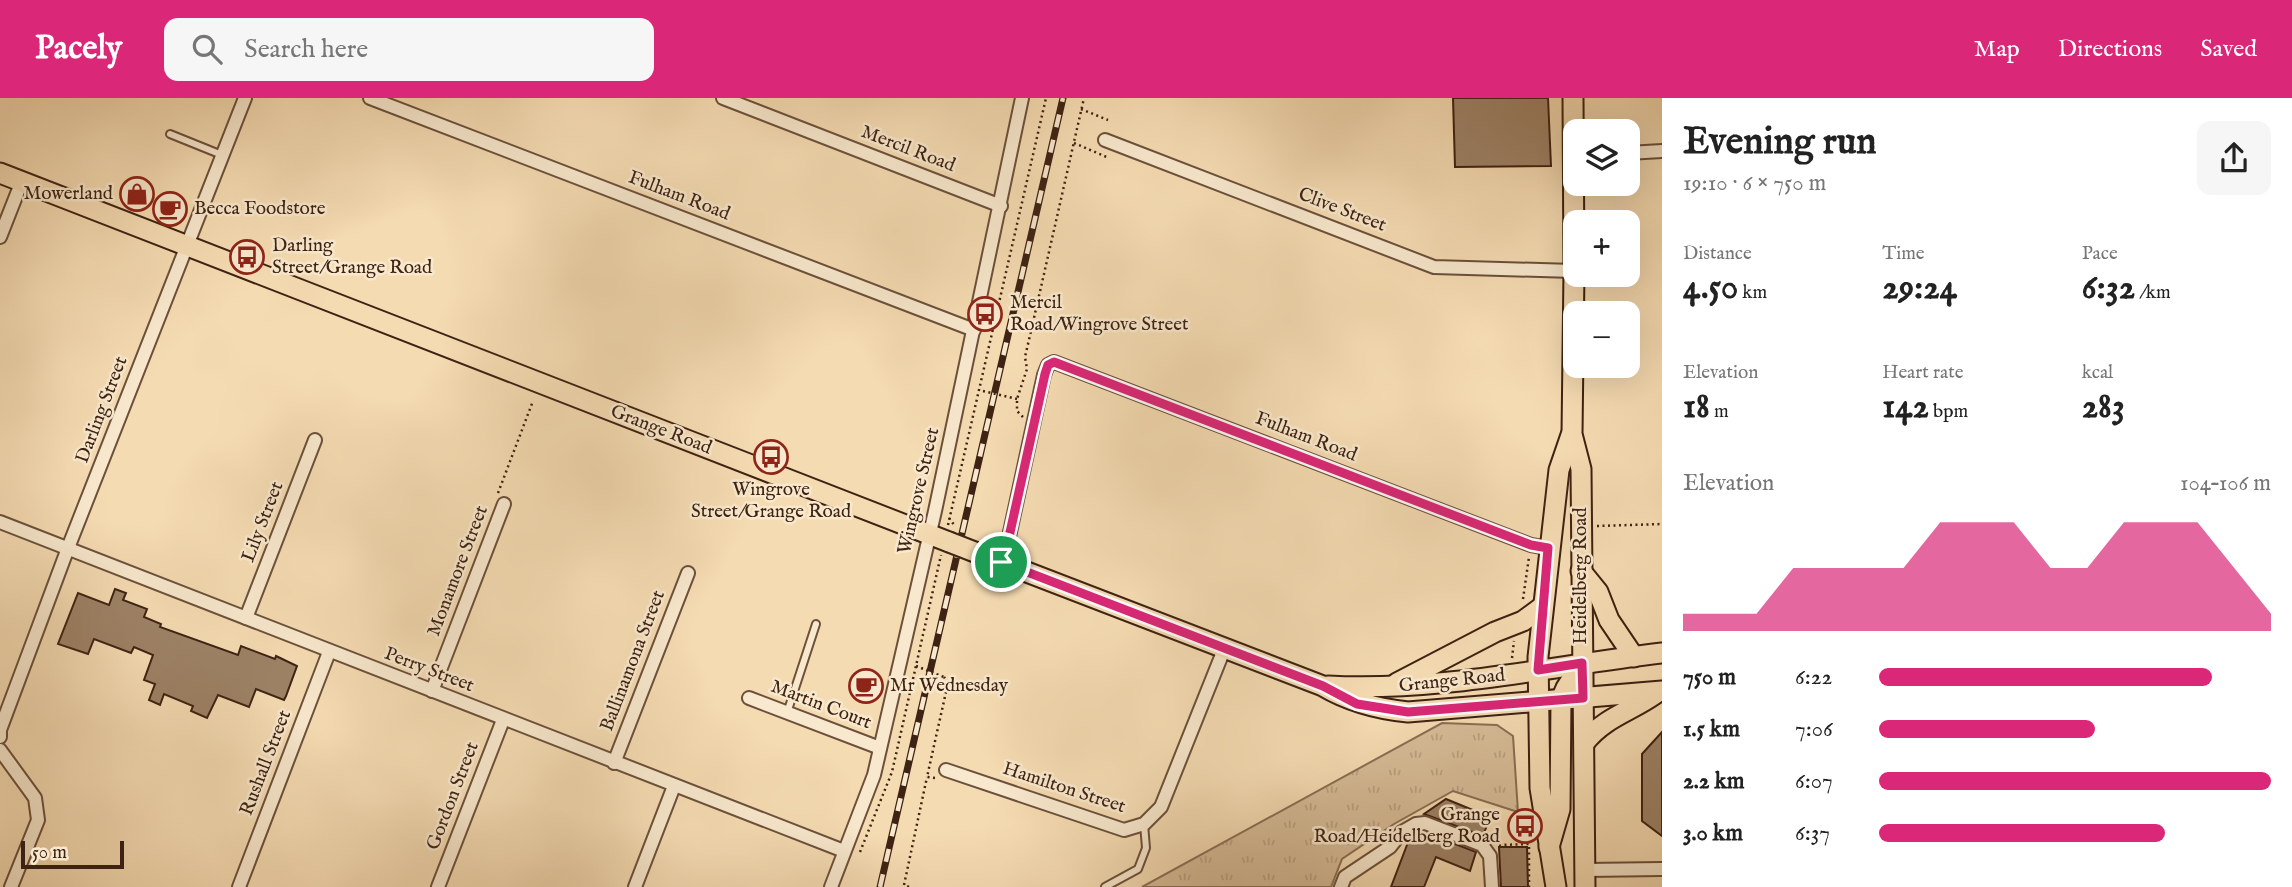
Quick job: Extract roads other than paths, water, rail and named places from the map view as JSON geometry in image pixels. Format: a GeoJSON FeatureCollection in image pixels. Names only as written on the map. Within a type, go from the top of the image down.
{"type":"FeatureCollection","features":[{"type":"Feature","properties":{"kind":"main road","name":"Heidelberg Road"},"geometry":{"type":"LineString","coordinates":[[1573,98],[1573,119]]}},
{"type":"Feature","properties":{"kind":"main road","name":"Grange Road"},"geometry":{"type":"LineString","coordinates":[[0,173],[930,535],[947,551],[1000,561],[1323,686],[1357,704],[1400,711],[1660,691]]}},
{"type":"Feature","properties":{"kind":"main road","name":"Heidelberg Road"},"geometry":{"type":"LineString","coordinates":[[1574,287],[1572,433],[1581,469],[1585,742],[1582,874],[1574,887]]}},
{"type":"Feature","properties":{"kind":"main road","name":"Heidelberg Road"},"geometry":{"type":"LineString","coordinates":[[1556,887],[1540,788],[1537,702],[1542,607],[1540,547],[1559,470],[1572,433]]}},
{"type":"Feature","properties":{"kind":"main road"},"geometry":{"type":"LineString","coordinates":[[1581,571],[1598,592],[1613,627],[1634,657]]}},
{"type":"Feature","properties":{"kind":"main road"},"geometry":{"type":"LineString","coordinates":[[1387,688],[1486,636],[1513,634],[1542,607]]}},
{"type":"Feature","properties":{"kind":"main road","name":"Grange Road"},"geometry":{"type":"LineString","coordinates":[[1323,686],[1387,688],[1662,653]]}},
{"type":"Feature","properties":{"kind":"main road"},"geometry":{"type":"LineString","coordinates":[[1582,663],[1561,700],[1560,809],[1549,850],[1582,874]]}},
{"type":"Feature","properties":{"kind":"main road"},"geometry":{"type":"LineString","coordinates":[[1585,742],[1602,723],[1637,707],[1660,691]]}},
{"type":"Feature","properties":{"kind":"street","name":"Darling Street"},"geometry":{"type":"LineString","coordinates":[[0,737],[0,729],[68,548],[244,98]]}},
{"type":"Feature","properties":{"kind":"street","name":"Fulham Road"},"geometry":{"type":"LineString","coordinates":[[370,98],[399,103],[974,330]]}},
{"type":"Feature","properties":{"kind":"street","name":"Mercil Road"},"geometry":{"type":"LineString","coordinates":[[723,98],[1001,206]]}},
{"type":"Feature","properties":{"kind":"street","name":"Wingrove Street"},"geometry":{"type":"LineString","coordinates":[[831,887],[874,775],[930,535],[1022,98]]}},
{"type":"Feature","properties":{"kind":"street","name":"Clive Street"},"geometry":{"type":"LineString","coordinates":[[1105,139],[1434,267],[1563,271]]}},
{"type":"Feature","properties":{"kind":"street"},"geometry":{"type":"LineString","coordinates":[[1640,152],[1662,151]]}},
{"type":"Feature","properties":{"kind":"street"},"geometry":{"type":"LineString","coordinates":[[0,237],[22,181]]}},
{"type":"Feature","properties":{"kind":"street","name":"Fulham Road"},"geometry":{"type":"LineString","coordinates":[[1000,561],[1007,546],[1045,374],[1051,363],[1058,362],[1540,547]]}},
{"type":"Feature","properties":{"kind":"street","name":"Lily Street"},"geometry":{"type":"LineString","coordinates":[[246,618],[315,440]]}},
{"type":"Feature","properties":{"kind":"street","name":"Monamore Street"},"geometry":{"type":"LineString","coordinates":[[432,691],[500,501]]}},
{"type":"Feature","properties":{"kind":"street","name":"Perry Street"},"geometry":{"type":"LineString","coordinates":[[0,522],[844,851]]}},
{"type":"Feature","properties":{"kind":"street","name":"Ballinamona Street"},"geometry":{"type":"LineString","coordinates":[[614,763],[688,573]]}},
{"type":"Feature","properties":{"kind":"street","name":"Hamilton Street"},"geometry":{"type":"LineString","coordinates":[[946,770],[1124,830],[1144,824],[1161,807],[1225,647]]}},
{"type":"Feature","properties":{"kind":"street","name":"Rushall Street"},"geometry":{"type":"LineString","coordinates":[[239,887],[329,652]]}},
{"type":"Feature","properties":{"kind":"street","name":"Martin Court"},"geometry":{"type":"LineString","coordinates":[[749,698],[880,748]]}},
{"type":"Feature","properties":{"kind":"street","name":"Gordon Street"},"geometry":{"type":"LineString","coordinates":[[439,887],[503,720]]}},
{"type":"Feature","properties":{"kind":"street"},"geometry":{"type":"LineString","coordinates":[[0,750],[35,798],[37,820],[11,887]]}},
{"type":"Feature","properties":{"kind":"street"},"geometry":{"type":"LineString","coordinates":[[635,887],[674,786]]}},
{"type":"Feature","properties":{"kind":"street"},"geometry":{"type":"LineString","coordinates":[[1341,887],[1345,877],[1390,847],[1402,832],[1416,824],[1425,823],[1482,845],[1492,864],[1492,887]]}},
{"type":"Feature","properties":{"kind":"street"},"geometry":{"type":"LineString","coordinates":[[1582,874],[1662,869]]}},
{"type":"Feature","properties":{"kind":"lane"},"geometry":{"type":"LineString","coordinates":[[170,134],[222,155]]}},
{"type":"Feature","properties":{"kind":"lane"},"geometry":{"type":"LineString","coordinates":[[787,713],[816,624]]}},
{"type":"Feature","properties":{"kind":"lane"},"geometry":{"type":"LineString","coordinates":[[1105,887],[1139,869],[1146,848],[1144,824]]}},
{"type":"Feature","properties":{"kind":"railway"},"geometry":{"type":"LineString","coordinates":[[880,887],[1063,98]]}},
{"type":"Feature","properties":{"kind":"place","name":"Mowerland"},"geometry":{"type":"Point","coordinates":[137,194]}},
{"type":"Feature","properties":{"kind":"place","name":"Becca Foodstore"},"geometry":{"type":"Point","coordinates":[170,209]}},
{"type":"Feature","properties":{"kind":"place","name":"Darling Street/Grange Road"},"geometry":{"type":"Point","coordinates":[247,257]}},
{"type":"Feature","properties":{"kind":"place","name":"Mercil Road/Wingrove Street"},"geometry":{"type":"Point","coordinates":[985,314]}},
{"type":"Feature","properties":{"kind":"place","name":"Wingrove Street/Grange Road"},"geometry":{"type":"Point","coordinates":[771,457]}},
{"type":"Feature","properties":{"kind":"place","name":"Mr Wednesday"},"geometry":{"type":"Point","coordinates":[866,686]}},
{"type":"Feature","properties":{"kind":"place","name":"Grange Road/Heidelberg Road"},"geometry":{"type":"Point","coordinates":[1525,826]}}]}
